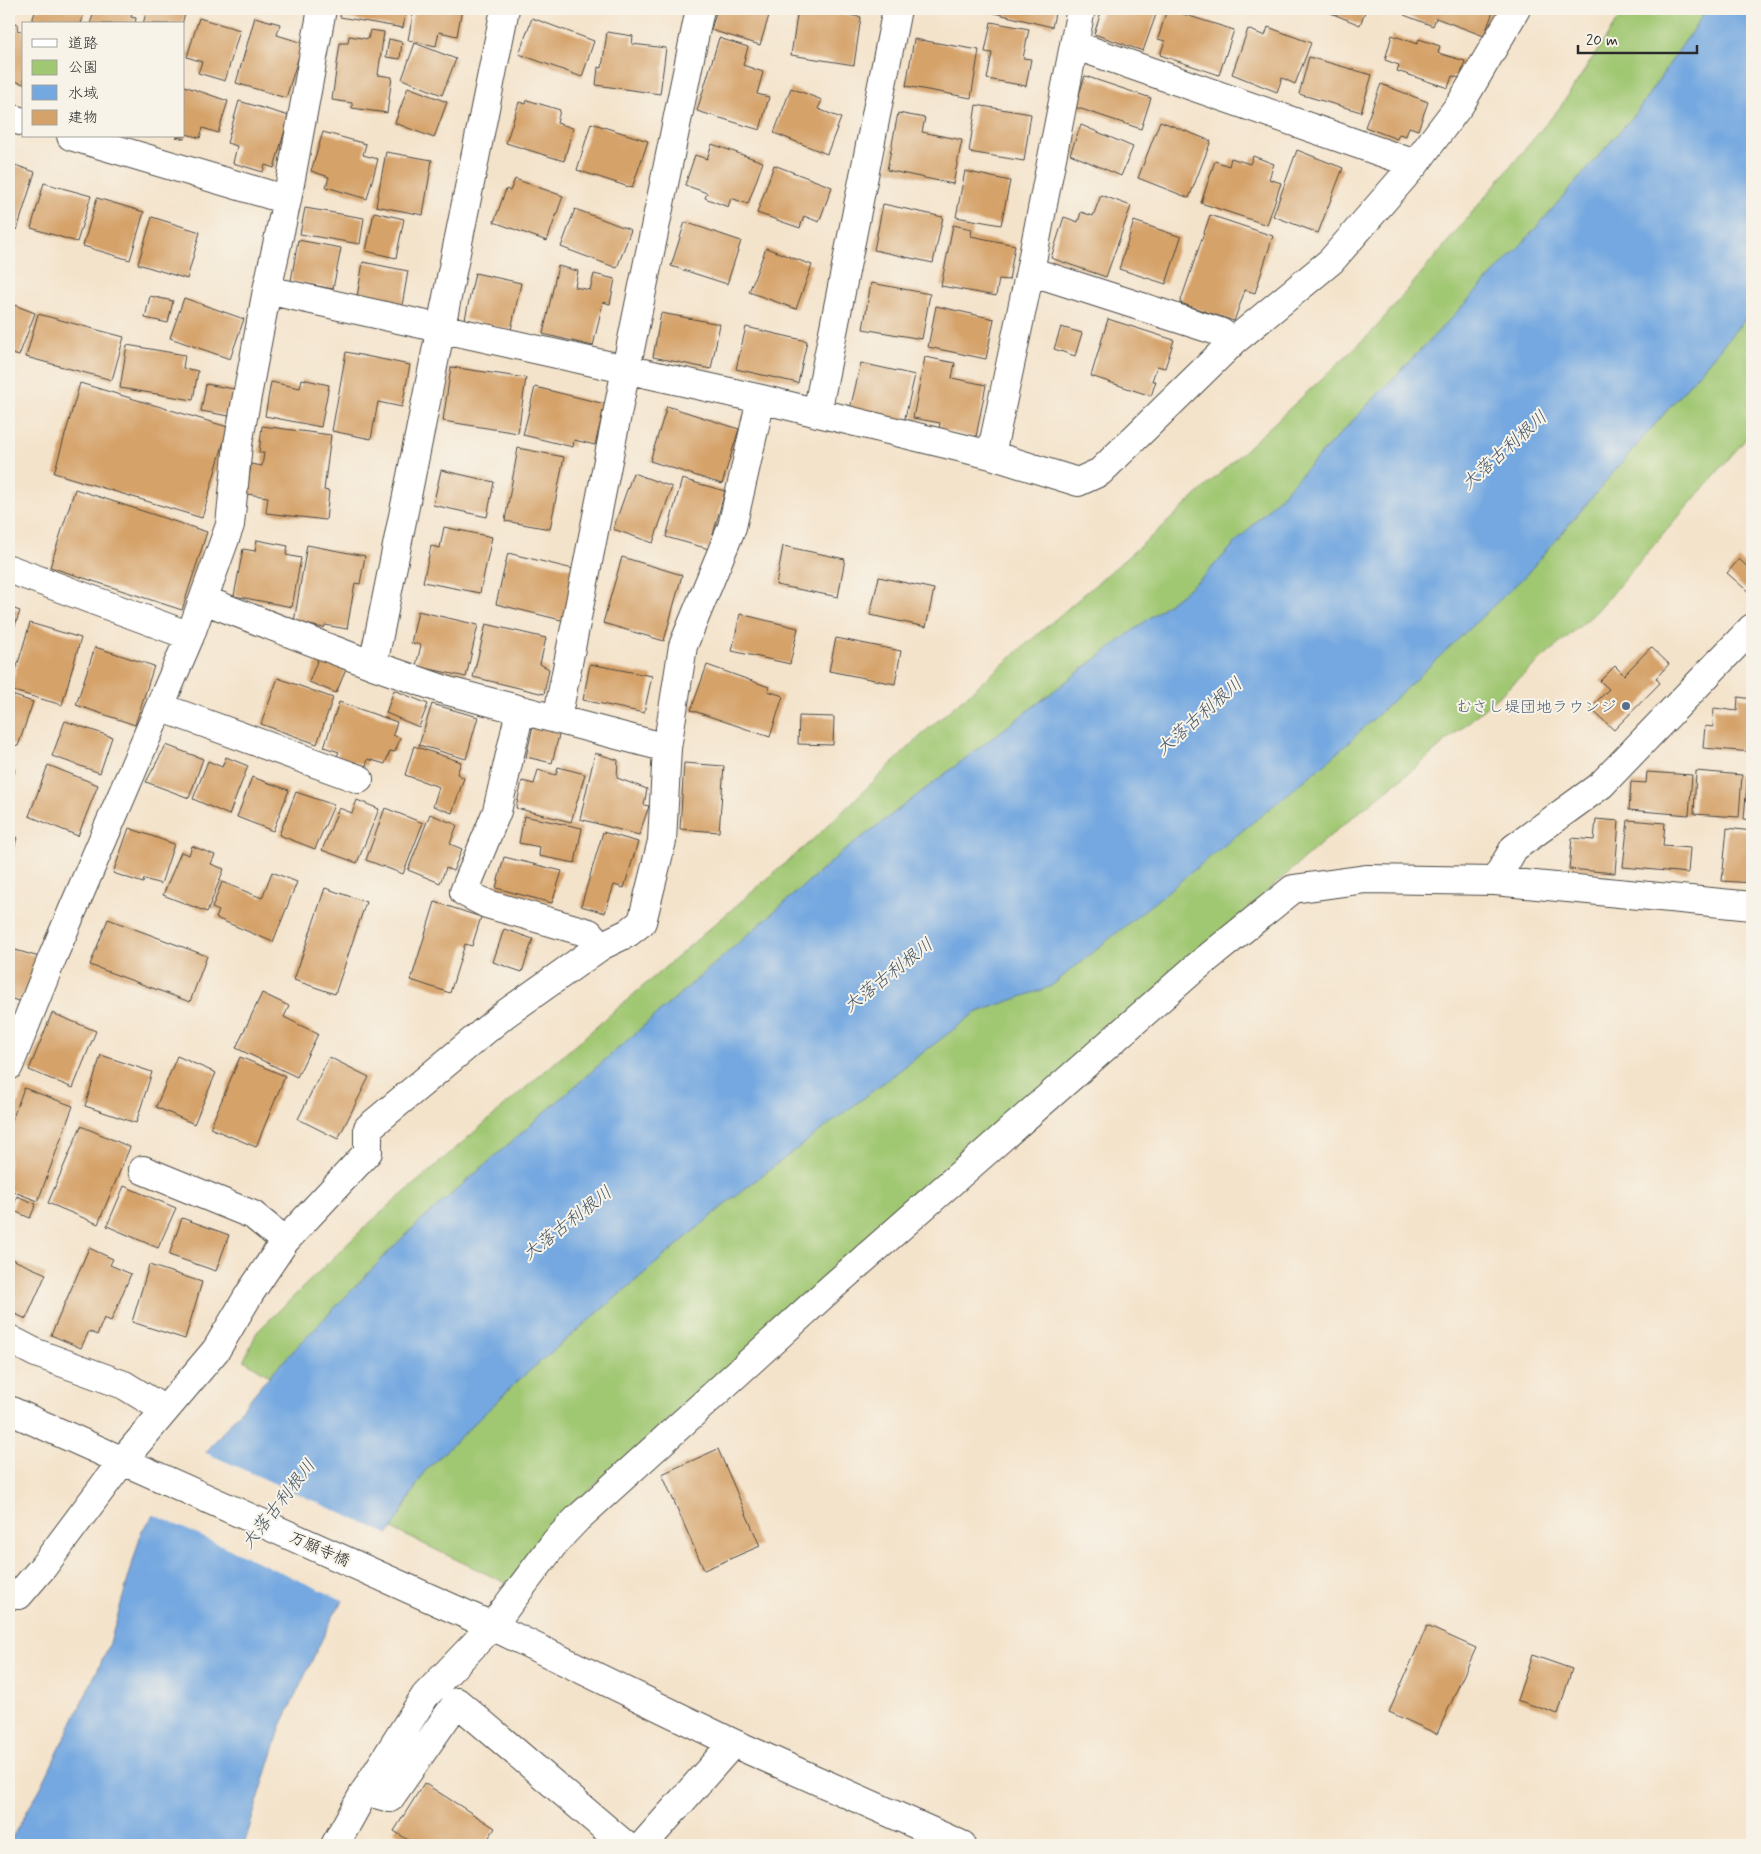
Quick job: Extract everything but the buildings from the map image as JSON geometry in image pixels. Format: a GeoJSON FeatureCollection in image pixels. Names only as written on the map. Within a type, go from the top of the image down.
{"type":"FeatureCollection","features":[{"type":"Feature","properties":{"kind":"street"},"geometry":{"type":"LineString","coordinates":[[9,1066],[53,956],[190,636],[230,525],[238,444],[267,290],[288,200],[322,9]]}},
{"type":"Feature","properties":{"kind":"street"},"geometry":{"type":"LineString","coordinates":[[373,665],[505,9]]}},
{"type":"Feature","properties":{"kind":"street"},"geometry":{"type":"LineString","coordinates":[[557,719],[700,9]]}},
{"type":"Feature","properties":{"kind":"street"},"geometry":{"type":"LineString","coordinates":[[817,412],[896,9]]}},
{"type":"Feature","properties":{"kind":"street"},"geometry":{"type":"LineString","coordinates":[[990,455],[1030,271],[1081,9]]}},
{"type":"Feature","properties":{"kind":"street"},"geometry":{"type":"LineString","coordinates":[[267,290],[817,412],[990,455],[1078,482],[1100,472],[1234,341],[1331,261],[1415,164],[1461,103],[1516,9]]}},
{"type":"Feature","properties":{"kind":"street"},"geometry":{"type":"LineString","coordinates":[[1074,46],[1415,164]]}},
{"type":"Feature","properties":{"kind":"street"},"geometry":{"type":"LineString","coordinates":[[9,118],[22,121]]}},
{"type":"Feature","properties":{"kind":"street"},"geometry":{"type":"LineString","coordinates":[[78,138],[288,200]]}},
{"type":"Feature","properties":{"kind":"street"},"geometry":{"type":"LineString","coordinates":[[1030,271],[1220,332],[1234,341]]}},
{"type":"Feature","properties":{"kind":"street"},"geometry":{"type":"LineString","coordinates":[[19,1595],[131,1464],[165,1410],[216,1350],[250,1293],[286,1241],[368,1152],[368,1128],[505,1014],[601,946],[628,933],[642,922],[662,841],[667,748],[684,646],[708,582],[732,527],[761,399]]}},
{"type":"Feature","properties":{"kind":"street"},"geometry":{"type":"LineString","coordinates":[[9,570],[190,636]]}},
{"type":"Feature","properties":{"kind":"street"},"geometry":{"type":"LineString","coordinates":[[204,600],[373,665],[448,691],[667,748]]}},
{"type":"Feature","properties":{"kind":"street"},"geometry":{"type":"LineString","coordinates":[[1495,881],[1514,848],[1601,785],[1752,628]]}},
{"type":"Feature","properties":{"kind":"street"},"geometry":{"type":"LineString","coordinates":[[160,707],[359,779]]}},
{"type":"Feature","properties":{"kind":"street"},"geometry":{"type":"LineString","coordinates":[[520,711],[497,811],[464,892],[487,904],[589,933],[601,946]]}},
{"type":"Feature","properties":{"kind":"street"},"geometry":{"type":"LineString","coordinates":[[335,1845],[365,1790],[425,1696],[482,1621],[556,1541],[831,1288],[1194,969],[1293,889],[1366,879],[1495,881],[1752,906]]}},
{"type":"Feature","properties":{"kind":"street"},"geometry":{"type":"LineString","coordinates":[[143,1170],[253,1215],[286,1241]]}},
{"type":"Feature","properties":{"kind":"street"},"geometry":{"type":"LineString","coordinates":[[9,1339],[36,1353],[124,1385],[165,1410]]}},
{"type":"Feature","properties":{"kind":"street","name":"万願寺橋"},"geometry":{"type":"LineString","coordinates":[[9,1410],[482,1621],[733,1743],[962,1845]]}},
{"type":"Feature","properties":{"kind":"street"},"geometry":{"type":"LineString","coordinates":[[365,1790],[390,1798],[457,1702],[625,1845]]}},
{"type":"Feature","properties":{"kind":"street"},"geometry":{"type":"LineString","coordinates":[[643,1845],[733,1743]]}},
{"type":"Feature","properties":{"kind":"green space"},"geometry":{"type":"Polygon","coordinates":[[[1625,9],[1707,9],[1636,113],[1522,244],[1202,578],[840,854],[405,1235],[269,1376],[244,1360],[257,1332],[367,1225],[818,835],[929,728],[1160,529],[1373,331],[1561,106],[1625,9]]]}},
{"type":"Feature","properties":{"kind":"green space"},"geometry":{"type":"Polygon","coordinates":[[[1752,311],[1752,432],[1595,613],[1420,764],[1339,828],[554,1521],[508,1584],[392,1529],[424,1472],[521,1378],[735,1196],[975,1013],[1050,986],[1525,576],[1752,311]]]}},
{"type":"Feature","properties":{"kind":"water","name":"大落古利根川"},"geometry":{"type":"Polygon","coordinates":[[[1707,9],[1752,9],[1752,311],[1525,576],[1332,758],[1050,987],[975,1013],[735,1196],[521,1378],[424,1472],[392,1529],[334,1614],[281,1726],[244,1845],[9,1845],[41,1787],[109,1646],[142,1530],[269,1376],[405,1235],[840,854],[1202,578],[1522,244],[1636,113],[1707,9]]]}},
{"type":"Feature","properties":{"kind":"pier"},"geometry":{"type":"Polygon","coordinates":[[[204,1452],[390,1535],[345,1601],[152,1514],[204,1452]]]}},
{"type":"Feature","properties":{"kind":"place","name":"むさし堤団地ラウンジ"},"geometry":{"type":"Point","coordinates":[1626,706]}}]}
